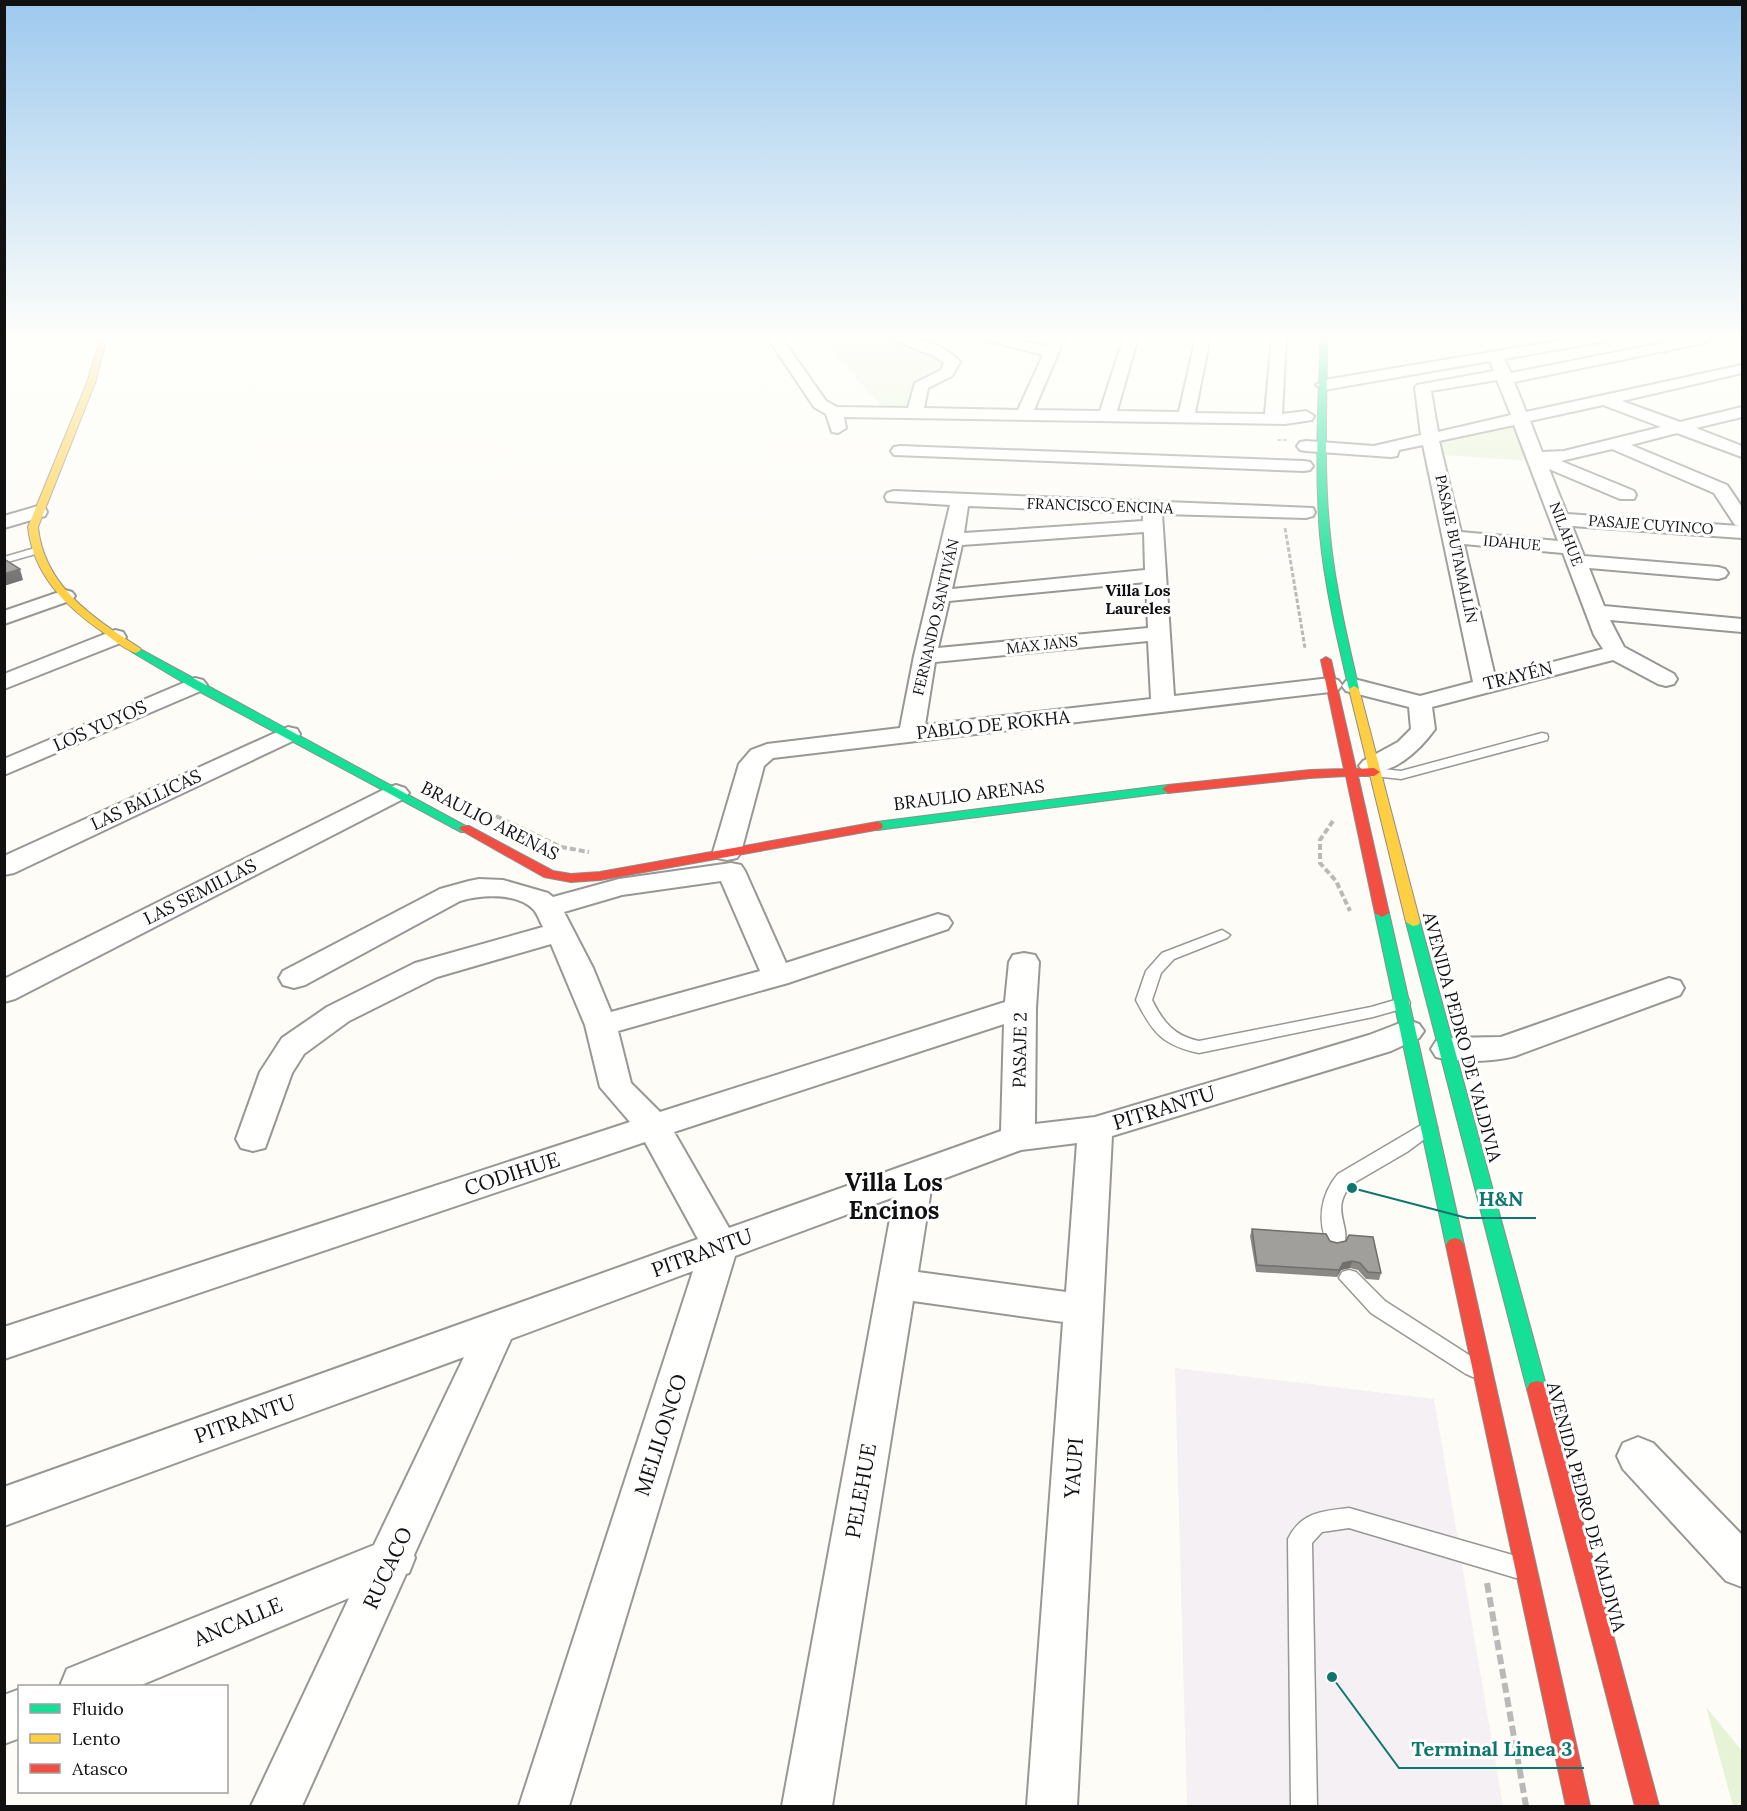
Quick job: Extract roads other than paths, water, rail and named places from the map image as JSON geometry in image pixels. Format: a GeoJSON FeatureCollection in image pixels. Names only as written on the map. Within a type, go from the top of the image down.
{"type":"FeatureCollection","features":[{"type":"Feature","properties":{"kind":"main road","name":"BRAULIO ARENAS"},"geometry":{"type":"LineString","coordinates":[[75,422],[38,512],[33,527],[32,543],[52,581],[65,596],[115,637],[195,685],[539,870],[559,876],[600,876],[866,827],[1109,795],[1365,770]]}},
{"type":"Feature","properties":{"kind":"main road","name":"AVENIDA PEDRO DE VALDIVIA"},"geometry":{"type":"LineString","coordinates":[[1308,422],[1315,447],[1325,536],[1338,620],[1342,686],[1447,1049],[1647,1806]]}},
{"type":"Feature","properties":{"kind":"main road","name":"AVENIDA PEDRO DE VALDIVIA"},"geometry":{"type":"LineString","coordinates":[[1304,471],[1315,447],[1319,422]]}},
{"type":"Feature","properties":{"kind":"main road","name":"AVENIDA PEDRO DE VALDIVIA"},"geometry":{"type":"LineString","coordinates":[[1324,651],[1342,686],[1365,770],[1405,1017],[1578,1806]]}},
{"type":"Feature","properties":{"kind":"street","name":"PASAJE BUTAMALLÍN"},"geometry":{"type":"LineString","coordinates":[[1428,422],[1485,684]]}},
{"type":"Feature","properties":{"kind":"street"},"geometry":{"type":"LineString","coordinates":[[1315,447],[1373,451],[1432,446],[1506,422]]}},
{"type":"Feature","properties":{"kind":"street","name":"NILAHUE"},"geometry":{"type":"LineString","coordinates":[[1522,422],[1605,635],[1616,652]]}},
{"type":"Feature","properties":{"kind":"street"},"geometry":{"type":"LineString","coordinates":[[1661,422],[1743,452]]}},
{"type":"Feature","properties":{"kind":"street"},"geometry":{"type":"LineString","coordinates":[[1536,458],[1564,456],[1707,422]]}},
{"type":"Feature","properties":{"kind":"street"},"geometry":{"type":"LineString","coordinates":[[1612,443],[1715,486],[1723,493],[1743,521]]}},
{"type":"Feature","properties":{"kind":"street"},"geometry":{"type":"LineString","coordinates":[[900,451],[1083,458],[1304,471]]}},
{"type":"Feature","properties":{"kind":"street"},"geometry":{"type":"LineString","coordinates":[[1083,458],[1085,505]]}},
{"type":"Feature","properties":{"kind":"street"},"geometry":{"type":"LineString","coordinates":[[1536,458],[1627,495]]}},
{"type":"Feature","properties":{"kind":"street"},"geometry":{"type":"LineString","coordinates":[[1723,493],[1743,494]]}},
{"type":"Feature","properties":{"kind":"street","name":"FRANCISCO ENCINA"},"geometry":{"type":"LineString","coordinates":[[894,497],[1085,505],[1152,517],[1306,512]]}},
{"type":"Feature","properties":{"kind":"street","name":"FERNANDO SANTIVÁN"},"geometry":{"type":"LineString","coordinates":[[911,734],[925,656],[954,540],[960,500]]}},
{"type":"Feature","properties":{"kind":"street"},"geometry":{"type":"LineString","coordinates":[[4,522],[38,512]]}},
{"type":"Feature","properties":{"kind":"street"},"geometry":{"type":"LineString","coordinates":[[954,540],[1152,517],[1163,706]]}},
{"type":"Feature","properties":{"kind":"street","name":"PASAJE CUYINCO"},"geometry":{"type":"LineString","coordinates":[[1560,519],[1743,532]]}},
{"type":"Feature","properties":{"kind":"street","name":"IDAHUE"},"geometry":{"type":"LineString","coordinates":[[1453,537],[1718,573]]}},
{"type":"Feature","properties":{"kind":"street"},"geometry":{"type":"LineString","coordinates":[[940,596],[1156,575]]}},
{"type":"Feature","properties":{"kind":"street"},"geometry":{"type":"LineString","coordinates":[[4,618],[65,596]]}},
{"type":"Feature","properties":{"kind":"street"},"geometry":{"type":"LineString","coordinates":[[1596,612],[1743,626]]}},
{"type":"Feature","properties":{"kind":"street","name":"MAX JANS"},"geometry":{"type":"LineString","coordinates":[[925,656],[1159,633]]}},
{"type":"Feature","properties":{"kind":"street"},"geometry":{"type":"LineString","coordinates":[[4,682],[115,637]]}},
{"type":"Feature","properties":{"kind":"street"},"geometry":{"type":"LineString","coordinates":[[1616,652],[1665,680]]}},
{"type":"Feature","properties":{"kind":"street","name":"TRAYÉN"},"geometry":{"type":"LineString","coordinates":[[1420,703],[1485,684],[1616,652]]}},
{"type":"Feature","properties":{"kind":"street","name":"LOS YUYOS"},"geometry":{"type":"LineString","coordinates":[[4,768],[195,685]]}},
{"type":"Feature","properties":{"kind":"street"},"geometry":{"type":"LineString","coordinates":[[1342,686],[1420,703],[1423,729],[1415,741],[1400,753],[1365,770]]}},
{"type":"Feature","properties":{"kind":"street","name":"PABLO DE ROKHA"},"geometry":{"type":"LineString","coordinates":[[727,852],[752,764],[760,755],[780,749],[1342,686]]}},
{"type":"Feature","properties":{"kind":"street","name":"LAS BALLICAS"},"geometry":{"type":"LineString","coordinates":[[4,867],[288,734]]}},
{"type":"Feature","properties":{"kind":"street","name":"LAS SEMILLAS"},"geometry":{"type":"LineString","coordinates":[[4,992],[396,793]]}},
{"type":"Feature","properties":{"kind":"street"},"geometry":{"type":"LineString","coordinates":[[253,1139],[276,1072],[293,1046],[338,1014],[426,970],[554,920],[619,887],[731,871],[777,976]]}},
{"type":"Feature","properties":{"kind":"street"},"geometry":{"type":"LineString","coordinates":[[294,978],[419,910],[460,893],[479,887],[502,888],[538,899],[554,920],[578,968],[601,1025],[616,1087],[654,1126],[720,1246]]}},
{"type":"Feature","properties":{"kind":"street"},"geometry":{"type":"LineString","coordinates":[[601,1025],[777,976],[938,923]]}},
{"type":"Feature","properties":{"kind":"street","name":"PASAJE 2"},"geometry":{"type":"LineString","coordinates":[[1018,1138],[1020,1008],[1024,962]]}},
{"type":"Feature","properties":{"kind":"street"},"geometry":{"type":"LineString","coordinates":[[1447,1049],[1504,1048],[1669,988]]}},
{"type":"Feature","properties":{"kind":"street","name":"CODIHUE"},"geometry":{"type":"LineString","coordinates":[[4,1343],[654,1126],[1020,1008]]}},
{"type":"Feature","properties":{"kind":"street","name":"PITRANTU"},"geometry":{"type":"LineString","coordinates":[[4,1507],[1018,1138],[1095,1129],[1380,1043],[1405,1017]]}},
{"type":"Feature","properties":{"kind":"street","name":"YAUPI"},"geometry":{"type":"LineString","coordinates":[[1052,1806],[1095,1129]]}},
{"type":"Feature","properties":{"kind":"street","name":"PELEHUE"},"geometry":{"type":"LineString","coordinates":[[807,1806],[916,1175]]}},
{"type":"Feature","properties":{"kind":"street","name":"MELILONCO"},"geometry":{"type":"LineString","coordinates":[[544,1806],[720,1246]]}},
{"type":"Feature","properties":{"kind":"street"},"geometry":{"type":"LineString","coordinates":[[897,1284],[1084,1310]]}},
{"type":"Feature","properties":{"kind":"street","name":"RUCACO"},"geometry":{"type":"LineString","coordinates":[[276,1806],[393,1558],[497,1327]]}},
{"type":"Feature","properties":{"kind":"street"},"geometry":{"type":"LineString","coordinates":[[1638,1455],[1743,1566]]}},
{"type":"Feature","properties":{"kind":"street","name":"ANCALLE"},"geometry":{"type":"LineString","coordinates":[[86,1685],[393,1558]]}},
{"type":"Feature","properties":{"kind":"street"},"geometry":{"type":"LineString","coordinates":[[4,1720],[18,1714]]}},
{"type":"Feature","properties":{"kind":"lane"},"geometry":{"type":"LineString","coordinates":[[4,560],[35,551]]}},
{"type":"Feature","properties":{"kind":"lane"},"geometry":{"type":"LineString","coordinates":[[1365,770],[1401,775],[1542,736]]}},
{"type":"Feature","properties":{"kind":"lane"},"geometry":{"type":"LineString","coordinates":[[1222,935],[1168,956],[1154,971],[1144,1000],[1156,1025],[1177,1043],[1199,1047],[1373,1012],[1405,1017]]}},
{"type":"Feature","properties":{"kind":"lane"},"geometry":{"type":"LineString","coordinates":[[1336,1241],[1331,1210],[1332,1198],[1337,1188],[1345,1179],[1401,1147],[1428,1127]]}},
{"type":"Feature","properties":{"kind":"lane"},"geometry":{"type":"LineString","coordinates":[[1349,1278],[1378,1307],[1442,1346],[1483,1375]]}},
{"type":"Feature","properties":{"kind":"lane"},"geometry":{"type":"LineString","coordinates":[[1304,1806],[1300,1539],[1316,1522],[1349,1518],[1526,1570]]}},
{"type":"Feature","properties":{"kind":"place","name":"H&N"},"geometry":{"type":"Point","coordinates":[1352,1188]}},
{"type":"Feature","properties":{"kind":"place","name":"Terminal Linea 3"},"geometry":{"type":"Point","coordinates":[1332,1677]}},
{"type":"Feature","properties":{"kind":"district","name":"Villa Los Laureles"},"geometry":{"type":"Point","coordinates":[1138,599]}},
{"type":"Feature","properties":{"kind":"district","name":"Villa Los Encinos"},"geometry":{"type":"Point","coordinates":[894,1197]}}]}
